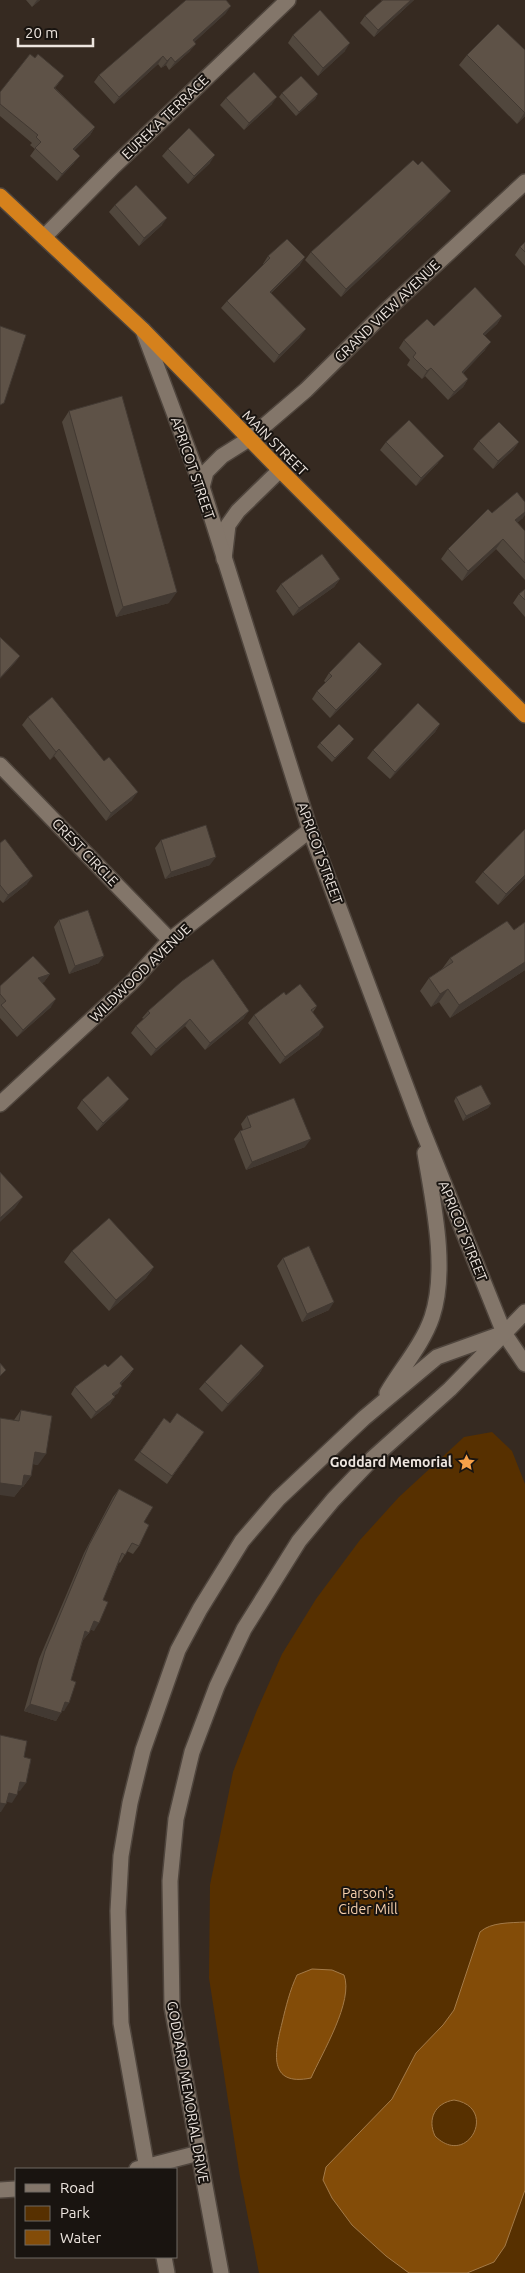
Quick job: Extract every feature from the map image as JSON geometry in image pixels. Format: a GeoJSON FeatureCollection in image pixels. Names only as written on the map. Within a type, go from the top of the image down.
{"type":"FeatureCollection","features":[{"type":"Feature","properties":{"kind":"highway","name":"MAIN STREET"},"geometry":{"type":"LineString","coordinates":[[0,196],[143,330],[249,439],[525,715]]}},
{"type":"Feature","properties":{"kind":"street","name":"EUREKA TERRACE"},"geometry":{"type":"LineString","coordinates":[[44,237],[114,166],[288,0]]}},
{"type":"Feature","properties":{"kind":"street","name":"GRAND VIEW AVENUE"},"geometry":{"type":"LineString","coordinates":[[202,487],[206,472],[222,456],[249,439],[306,390],[389,308],[525,182]]}},
{"type":"Feature","properties":{"kind":"street","name":"APRICOT STREET"},"geometry":{"type":"LineString","coordinates":[[143,330],[202,487],[310,830],[420,1124],[504,1333],[525,1364]]}},
{"type":"Feature","properties":{"kind":"street"},"geometry":{"type":"LineString","coordinates":[[224,560],[228,526],[238,511],[280,470]]}},
{"type":"Feature","properties":{"kind":"street","name":"CREST CIRCLE"},"geometry":{"type":"LineString","coordinates":[[0,765],[170,940]]}},
{"type":"Feature","properties":{"kind":"street","name":"WILDWOOD AVENUE"},"geometry":{"type":"LineString","coordinates":[[0,1104],[132,982],[170,940],[310,830]]}},
{"type":"Feature","properties":{"kind":"street"},"geometry":{"type":"LineString","coordinates":[[380,1404],[424,1335],[432,1318],[436,1299],[437,1237],[420,1124]]}},
{"type":"Feature","properties":{"kind":"street","name":"GODDARD MEMORIAL DRIVE"},"geometry":{"type":"LineString","coordinates":[[221,2273],[172,2007],[170,1881],[176,1819],[198,1736],[216,1686],[244,1629],[280,1569],[314,1521],[373,1458],[450,1390],[525,1312]]}},
{"type":"Feature","properties":{"kind":"street","name":"GODDARD MEMORIAL DRIVE"},"geometry":{"type":"LineString","coordinates":[[144,2168],[121,2023],[118,1911],[121,1856],[130,1802],[143,1750],[178,1650],[204,1602],[242,1541],[278,1499],[380,1404],[437,1357],[504,1333]]}},
{"type":"Feature","properties":{"kind":"street"},"geometry":{"type":"LineString","coordinates":[[144,2168],[198,2153]]}},
{"type":"Feature","properties":{"kind":"street"},"geometry":{"type":"LineString","coordinates":[[0,2190],[15,2189]]}},
{"type":"Feature","properties":{"kind":"street"},"geometry":{"type":"LineString","coordinates":[[164,2258],[167,2273]]}},
{"type":"Feature","properties":{"kind":"green space","name":"Parson's Cider Mill"},"geometry":{"type":"Polygon","coordinates":[[[492,1432],[512,1451],[525,1484],[525,2273],[259,2273],[240,2177],[209,1978],[210,1885],[233,1772],[257,1710],[282,1654],[316,1599],[360,1540],[399,1497],[464,1437],[492,1432]]]}},
{"type":"Feature","properties":{"kind":"water"},"geometry":{"type":"Polygon","coordinates":[[[525,1922],[525,2190],[505,2246],[494,2262],[467,2273],[409,2273],[386,2256],[352,2225],[332,2198],[323,2180],[326,2167],[392,2099],[416,2053],[443,2025],[454,2010],[480,1932],[490,1926],[525,1922]],[[454,2100],[442,2104],[432,2118],[435,2136],[447,2144],[458,2145],[467,2141],[474,2133],[476,2123],[475,2113],[467,2105],[454,2100]]]}},
{"type":"Feature","properties":{"kind":"water"},"geometry":{"type":"Polygon","coordinates":[[[312,1969],[332,1970],[344,1975],[346,1986],[345,1999],[335,2027],[311,2078],[297,2079],[287,2077],[281,2072],[277,2064],[277,2045],[292,1986],[297,1975],[312,1969]]]}},
{"type":"Feature","properties":{"kind":"building"},"geometry":{"type":"Polygon","coordinates":[[[186,0],[226,0],[231,6],[193,40],[196,44],[175,62],[171,57],[167,61],[163,56],[119,97],[99,75],[186,0]]]}},
{"type":"Feature","properties":{"kind":"building"},"geometry":{"type":"Polygon","coordinates":[[[383,0],[411,0],[378,30],[365,16],[383,0]]]}},
{"type":"Feature","properties":{"kind":"building"},"geometry":{"type":"Polygon","coordinates":[[[320,10],[350,43],[323,68],[293,35],[320,10]]]}},
{"type":"Feature","properties":{"kind":"building"},"geometry":{"type":"Polygon","coordinates":[[[498,24],[525,50],[525,113],[467,55],[498,24]]]}},
{"type":"Feature","properties":{"kind":"building"},"geometry":{"type":"Polygon","coordinates":[[[30,54],[35,58],[38,54],[64,76],[54,88],[95,127],[73,149],[80,156],[62,174],[35,148],[41,142],[36,137],[38,135],[0,104],[0,92],[30,54]]]}},
{"type":"Feature","properties":{"kind":"building"},"geometry":{"type":"Polygon","coordinates":[[[254,72],[277,97],[249,123],[226,98],[254,72]]]}},
{"type":"Feature","properties":{"kind":"building"},"geometry":{"type":"Polygon","coordinates":[[[301,76],[318,94],[299,112],[282,93],[301,76]]]}},
{"type":"Feature","properties":{"kind":"building"},"geometry":{"type":"Polygon","coordinates":[[[189,128],[215,155],[194,176],[168,149],[189,128]]]}},
{"type":"Feature","properties":{"kind":"building"},"geometry":{"type":"Polygon","coordinates":[[[413,160],[418,165],[422,161],[451,191],[346,289],[311,252],[413,160]]]}},
{"type":"Feature","properties":{"kind":"building"},"geometry":{"type":"Polygon","coordinates":[[[136,185],[167,218],[144,238],[115,205],[136,185]]]}},
{"type":"Feature","properties":{"kind":"building"},"geometry":{"type":"Polygon","coordinates":[[[287,239],[305,257],[270,292],[306,329],[279,355],[227,301],[270,258],[268,256],[287,239]]]}},
{"type":"Feature","properties":{"kind":"building"},"geometry":{"type":"Polygon","coordinates":[[[525,242],[525,252],[520,247],[525,242]]]}},
{"type":"Feature","properties":{"kind":"building"},"geometry":{"type":"Polygon","coordinates":[[[475,287],[502,316],[483,334],[491,342],[462,372],[468,379],[454,392],[431,368],[427,371],[413,357],[416,353],[404,340],[427,319],[434,326],[475,287]]]}},
{"type":"Feature","properties":{"kind":"building"},"geometry":{"type":"Polygon","coordinates":[[[0,326],[26,335],[4,403],[0,405],[0,326]]]}},
{"type":"Feature","properties":{"kind":"building"},"geometry":{"type":"Polygon","coordinates":[[[122,396],[177,592],[123,607],[69,411],[122,396]]]}},
{"type":"Feature","properties":{"kind":"building"},"geometry":{"type":"Polygon","coordinates":[[[409,420],[444,456],[421,478],[386,442],[409,420]]]}},
{"type":"Feature","properties":{"kind":"building"},"geometry":{"type":"Polygon","coordinates":[[[499,422],[519,442],[498,461],[479,441],[499,422]]]}},
{"type":"Feature","properties":{"kind":"building"},"geometry":{"type":"Polygon","coordinates":[[[517,492],[525,502],[525,512],[515,520],[525,531],[525,563],[503,539],[468,571],[448,549],[488,509],[492,513],[517,492]]]}},
{"type":"Feature","properties":{"kind":"building"},"geometry":{"type":"Polygon","coordinates":[[[322,554],[340,579],[299,608],[281,584],[322,554]]]}},
{"type":"Feature","properties":{"kind":"building"},"geometry":{"type":"Polygon","coordinates":[[[525,589],[525,600],[519,594],[525,589]]]}},
{"type":"Feature","properties":{"kind":"building"},"geometry":{"type":"Polygon","coordinates":[[[0,637],[20,656],[0,678],[0,637]]]}},
{"type":"Feature","properties":{"kind":"building"},"geometry":{"type":"Polygon","coordinates":[[[359,642],[382,664],[336,710],[317,691],[332,676],[329,673],[359,642]]]}},
{"type":"Feature","properties":{"kind":"building"},"geometry":{"type":"Polygon","coordinates":[[[52,697],[104,761],[109,757],[138,792],[111,813],[59,749],[56,752],[28,717],[52,697]]]}},
{"type":"Feature","properties":{"kind":"building"},"geometry":{"type":"Polygon","coordinates":[[[418,703],[440,724],[395,772],[373,750],[418,703]]]}},
{"type":"Feature","properties":{"kind":"building"},"geometry":{"type":"Polygon","coordinates":[[[339,724],[354,739],[335,758],[320,743],[339,724]]]}},
{"type":"Feature","properties":{"kind":"building"},"geometry":{"type":"Polygon","coordinates":[[[206,825],[216,857],[171,872],[161,840],[206,825]]]}},
{"type":"Feature","properties":{"kind":"building"},"geometry":{"type":"Polygon","coordinates":[[[525,829],[525,875],[506,894],[483,872],[525,829]]]}},
{"type":"Feature","properties":{"kind":"building"},"geometry":{"type":"Polygon","coordinates":[[[5,839],[33,876],[8,895],[0,885],[0,843],[5,839]]]}},
{"type":"Feature","properties":{"kind":"building"},"geometry":{"type":"Polygon","coordinates":[[[88,910],[104,956],[75,966],[59,920],[88,910]]]}},
{"type":"Feature","properties":{"kind":"building"},"geometry":{"type":"Polygon","coordinates":[[[507,921],[514,930],[525,922],[525,962],[459,1005],[448,989],[440,994],[429,978],[453,962],[450,958],[507,921]]]}},
{"type":"Feature","properties":{"kind":"building"},"geometry":{"type":"Polygon","coordinates":[[[33,956],[50,974],[38,978],[56,999],[23,1030],[1,1005],[6,1001],[0,994],[0,986],[33,956]]]}},
{"type":"Feature","properties":{"kind":"building"},"geometry":{"type":"Polygon","coordinates":[[[213,959],[249,1011],[210,1043],[190,1019],[156,1049],[136,1026],[150,1013],[148,1011],[182,981],[213,959]]]}},
{"type":"Feature","properties":{"kind":"building"},"geometry":{"type":"Polygon","coordinates":[[[300,984],[317,1006],[311,1010],[324,1027],[285,1057],[254,1015],[284,992],[286,995],[300,984]]]}},
{"type":"Feature","properties":{"kind":"building"},"geometry":{"type":"Polygon","coordinates":[[[108,1076],[129,1099],[103,1123],[82,1100],[108,1076]]]}},
{"type":"Feature","properties":{"kind":"building"},"geometry":{"type":"Polygon","coordinates":[[[481,1085],[491,1104],[466,1116],[456,1097],[481,1085]]]}},
{"type":"Feature","properties":{"kind":"building"},"geometry":{"type":"Polygon","coordinates":[[[294,1098],[311,1139],[252,1162],[240,1131],[251,1127],[247,1116],[294,1098]]]}},
{"type":"Feature","properties":{"kind":"building"},"geometry":{"type":"Polygon","coordinates":[[[0,1172],[23,1197],[0,1218],[0,1172]]]}},
{"type":"Feature","properties":{"kind":"building"},"geometry":{"type":"Polygon","coordinates":[[[109,1218],[154,1267],[116,1300],[72,1251],[109,1218]]]}},
{"type":"Feature","properties":{"kind":"building"},"geometry":{"type":"Polygon","coordinates":[[[309,1246],[334,1302],[307,1314],[283,1258],[309,1246]]]}},
{"type":"Feature","properties":{"kind":"building"},"geometry":{"type":"Polygon","coordinates":[[[241,1344],[264,1366],[228,1404],[205,1382],[241,1344]]]}},
{"type":"Feature","properties":{"kind":"building"},"geometry":{"type":"Polygon","coordinates":[[[121,1355],[134,1369],[120,1383],[122,1386],[112,1394],[115,1397],[96,1412],[75,1387],[105,1364],[108,1367],[121,1355]]]}},
{"type":"Feature","properties":{"kind":"building"},"geometry":{"type":"Polygon","coordinates":[[[0,1363],[6,1370],[0,1376],[0,1363]]]}},
{"type":"Feature","properties":{"kind":"building"},"geometry":{"type":"Polygon","coordinates":[[[21,1410],[52,1416],[46,1454],[35,1452],[31,1476],[24,1475],[22,1486],[0,1483],[0,1418],[19,1421],[21,1410]]]}},
{"type":"Feature","properties":{"kind":"building"},"geometry":{"type":"Polygon","coordinates":[[[177,1413],[204,1432],[172,1476],[140,1452],[164,1418],[170,1423],[177,1413]]]}},
{"type":"Feature","properties":{"kind":"building"},"geometry":{"type":"Polygon","coordinates":[[[119,1489],[153,1507],[144,1522],[149,1525],[139,1546],[132,1543],[125,1555],[122,1553],[103,1600],[108,1602],[99,1623],[94,1621],[89,1633],[85,1631],[71,1680],[76,1682],[69,1703],[65,1702],[61,1713],[30,1704],[45,1651],[89,1545],[119,1489]]]}},
{"type":"Feature","properties":{"kind":"building"},"geometry":{"type":"Polygon","coordinates":[[[0,1735],[27,1741],[24,1757],[31,1759],[26,1783],[20,1782],[17,1795],[9,1793],[6,1804],[0,1803],[0,1735]]]}},
{"type":"Feature","properties":{"kind":"place","name":"Goddard Memorial"},"geometry":{"type":"Point","coordinates":[466,1462]}}]}
